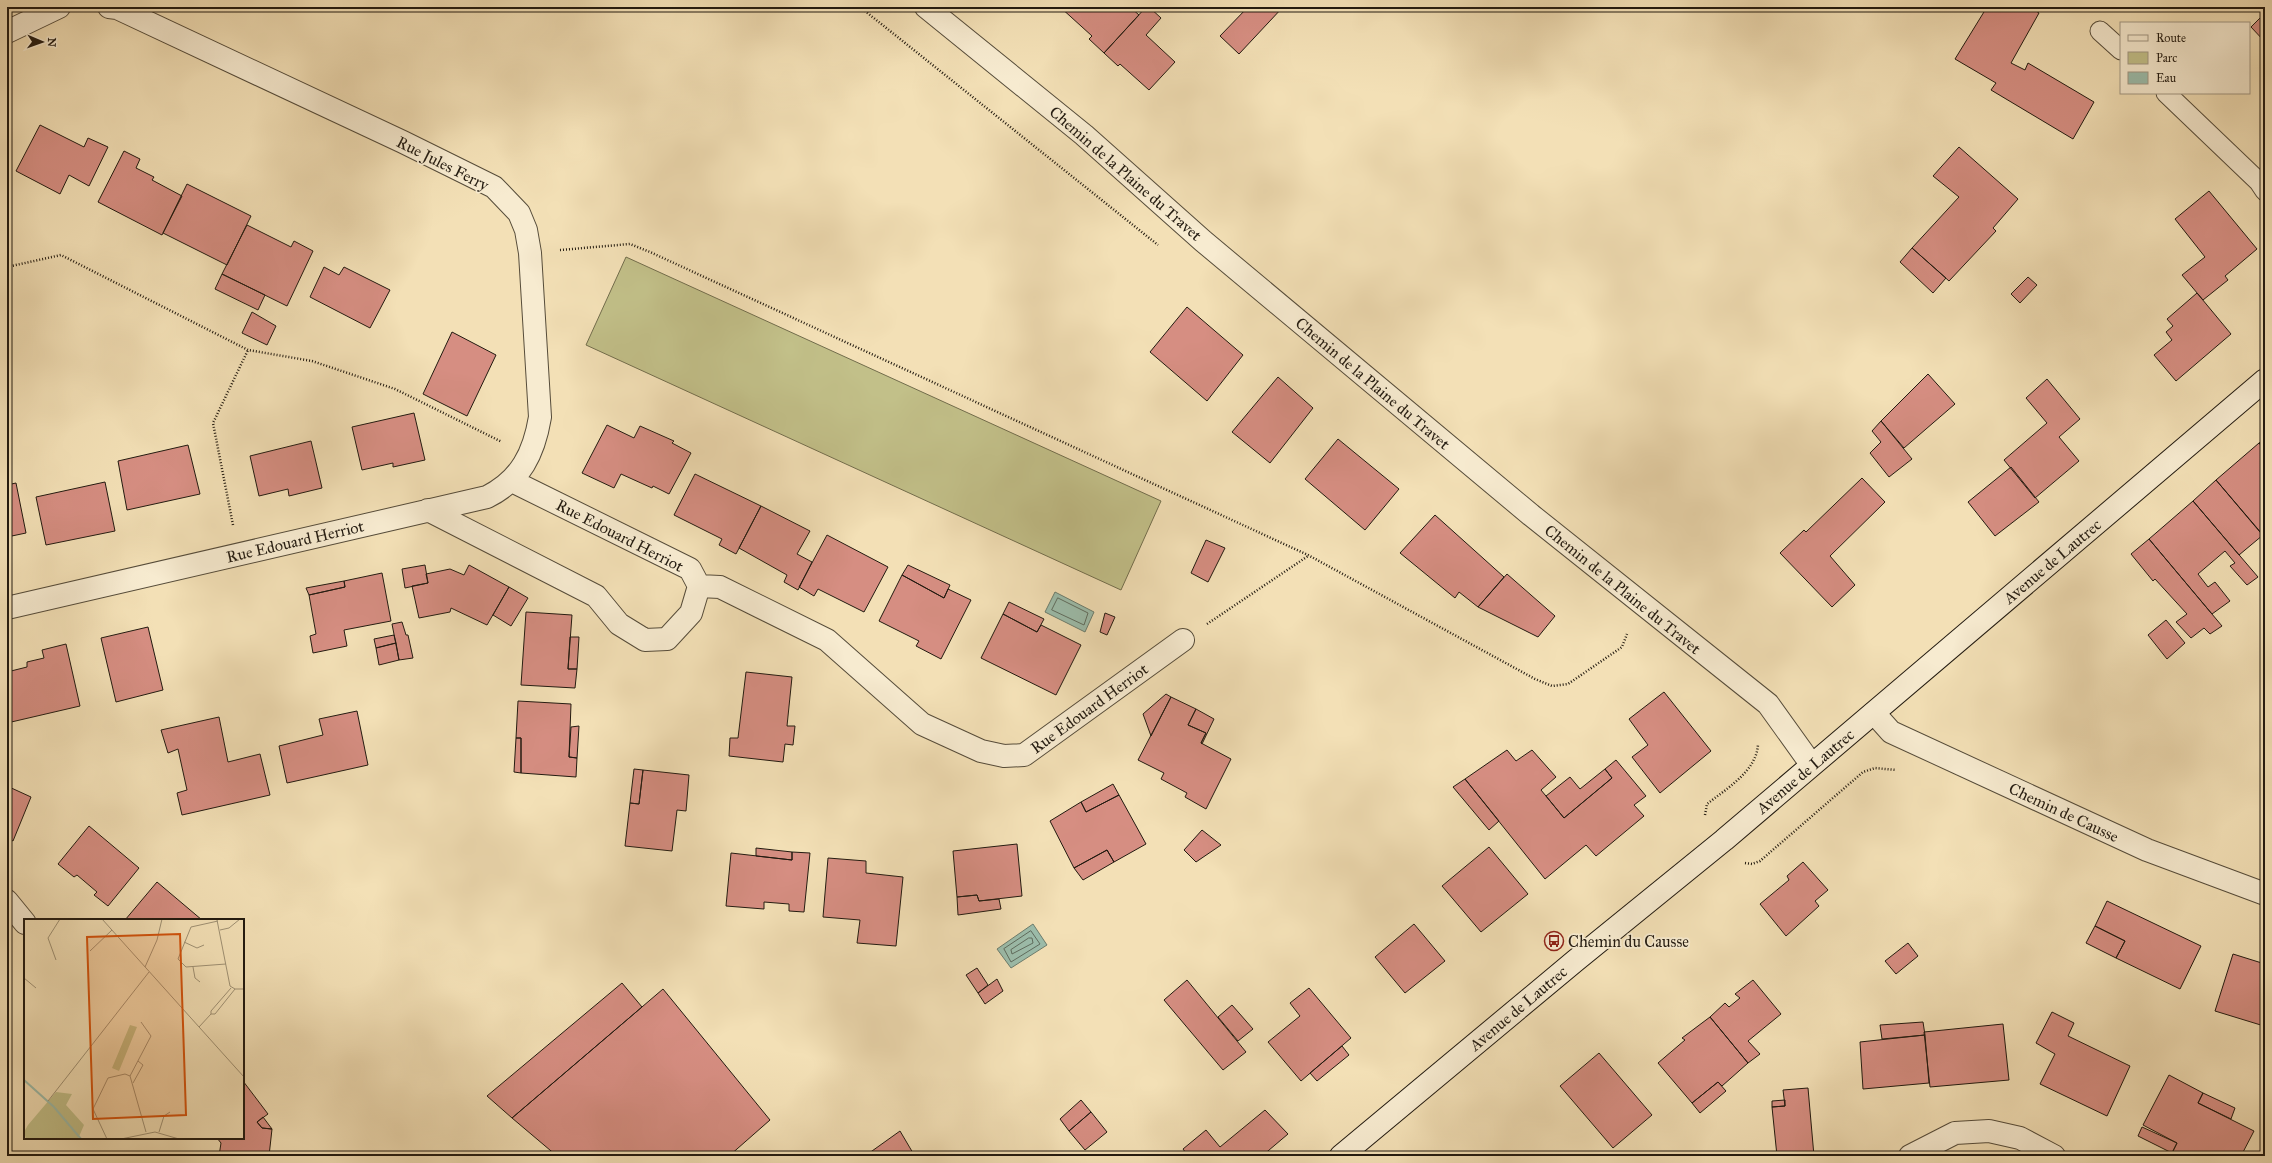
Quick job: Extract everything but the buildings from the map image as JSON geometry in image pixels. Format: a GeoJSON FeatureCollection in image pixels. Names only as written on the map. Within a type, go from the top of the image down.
{"type":"FeatureCollection","features":[{"type":"Feature","properties":{"kind":"street"},"geometry":{"type":"LineString","coordinates":[[7,32],[59,7]]}},
{"type":"Feature","properties":{"kind":"street","name":"Rue Jules Ferry"},"geometry":{"type":"LineString","coordinates":[[109,7],[117,8],[381,132],[494,188],[519,213],[526,230],[530,253],[540,417],[537,437],[530,455],[512,481]]}},
{"type":"Feature","properties":{"kind":"street","name":"Chemin de la Plaine du Travet"},"geometry":{"type":"LineString","coordinates":[[926,7],[1084,135],[1203,241],[1537,520],[1768,704],[1811,764]]}},
{"type":"Feature","properties":{"kind":"street","name":"Avenue de Lautrec"},"geometry":{"type":"LineString","coordinates":[[1341,1156],[1574,960],[1724,840],[1811,764],[1874,713],[2265,380]]}},
{"type":"Feature","properties":{"kind":"street","name":"Rue Edouard Herriot"},"geometry":{"type":"LineString","coordinates":[[7,608],[487,497],[512,481],[690,569],[699,586],[720,587],[827,640],[922,724],[981,750],[1004,756],[1024,755],[1183,640]]}},
{"type":"Feature","properties":{"kind":"street"},"geometry":{"type":"LineString","coordinates":[[428,510],[596,596],[619,624],[644,640],[667,639],[691,613],[699,586]]}},
{"type":"Feature","properties":{"kind":"street","name":"Chemin de Causse"},"geometry":{"type":"LineString","coordinates":[[1874,713],[1891,732],[2147,850],[2265,894]]}},
{"type":"Feature","properties":{"kind":"street"},"geometry":{"type":"LineString","coordinates":[[7,901],[24,922]]}},
{"type":"Feature","properties":{"kind":"street"},"geometry":{"type":"LineString","coordinates":[[1910,1156],[1955,1133],[1989,1130],[2020,1138],[2054,1156]]}},
{"type":"Feature","properties":{"kind":"lane"},"geometry":{"type":"LineString","coordinates":[[2100,31],[2120,49]]}},
{"type":"Feature","properties":{"kind":"lane"},"geometry":{"type":"LineString","coordinates":[[2167,94],[2259,182],[2265,191]]}},
{"type":"Feature","properties":{"kind":"path"},"geometry":{"type":"LineString","coordinates":[[860,7],[1159,246]]}},
{"type":"Feature","properties":{"kind":"path"},"geometry":{"type":"LineString","coordinates":[[530,253],[630,244],[1308,555],[1475,648],[1535,679],[1552,686],[1568,684],[1622,647],[1628,634]]}},
{"type":"Feature","properties":{"kind":"path"},"geometry":{"type":"LineString","coordinates":[[7,267],[61,255],[248,350],[312,361],[395,389],[530,455]]}},
{"type":"Feature","properties":{"kind":"path"},"geometry":{"type":"LineString","coordinates":[[239,554],[213,423],[248,350]]}},
{"type":"Feature","properties":{"kind":"path"},"geometry":{"type":"LineString","coordinates":[[1183,640],[1308,555]]}},
{"type":"Feature","properties":{"kind":"path"},"geometry":{"type":"LineString","coordinates":[[1622,629],[1628,634],[1634,636]]}},
{"type":"Feature","properties":{"kind":"path"},"geometry":{"type":"LineString","coordinates":[[1706,817],[1704,813],[1707,804],[1742,775],[1751,763],[1757,748],[1758,740]]}},
{"type":"Feature","properties":{"kind":"path"},"geometry":{"type":"LineString","coordinates":[[1744,862],[1752,864],[1760,861],[1863,772],[1875,768],[1901,771]]}},
{"type":"Feature","properties":{"kind":"green space"},"geometry":{"type":"Polygon","coordinates":[[[626,257],[1161,501],[1121,590],[586,345],[626,257]]]}},
{"type":"Feature","properties":{"kind":"water"},"geometry":{"type":"Polygon","coordinates":[[[1055,592],[1094,612],[1085,632],[1045,612],[1055,592]]]}},
{"type":"Feature","properties":{"kind":"water"},"geometry":{"type":"Polygon","coordinates":[[[1033,924],[1047,945],[1011,968],[997,949],[1033,924]]]}},
{"type":"Feature","properties":{"kind":"place","name":"Chemin du Causse"},"geometry":{"type":"Point","coordinates":[1554,941]}}]}
